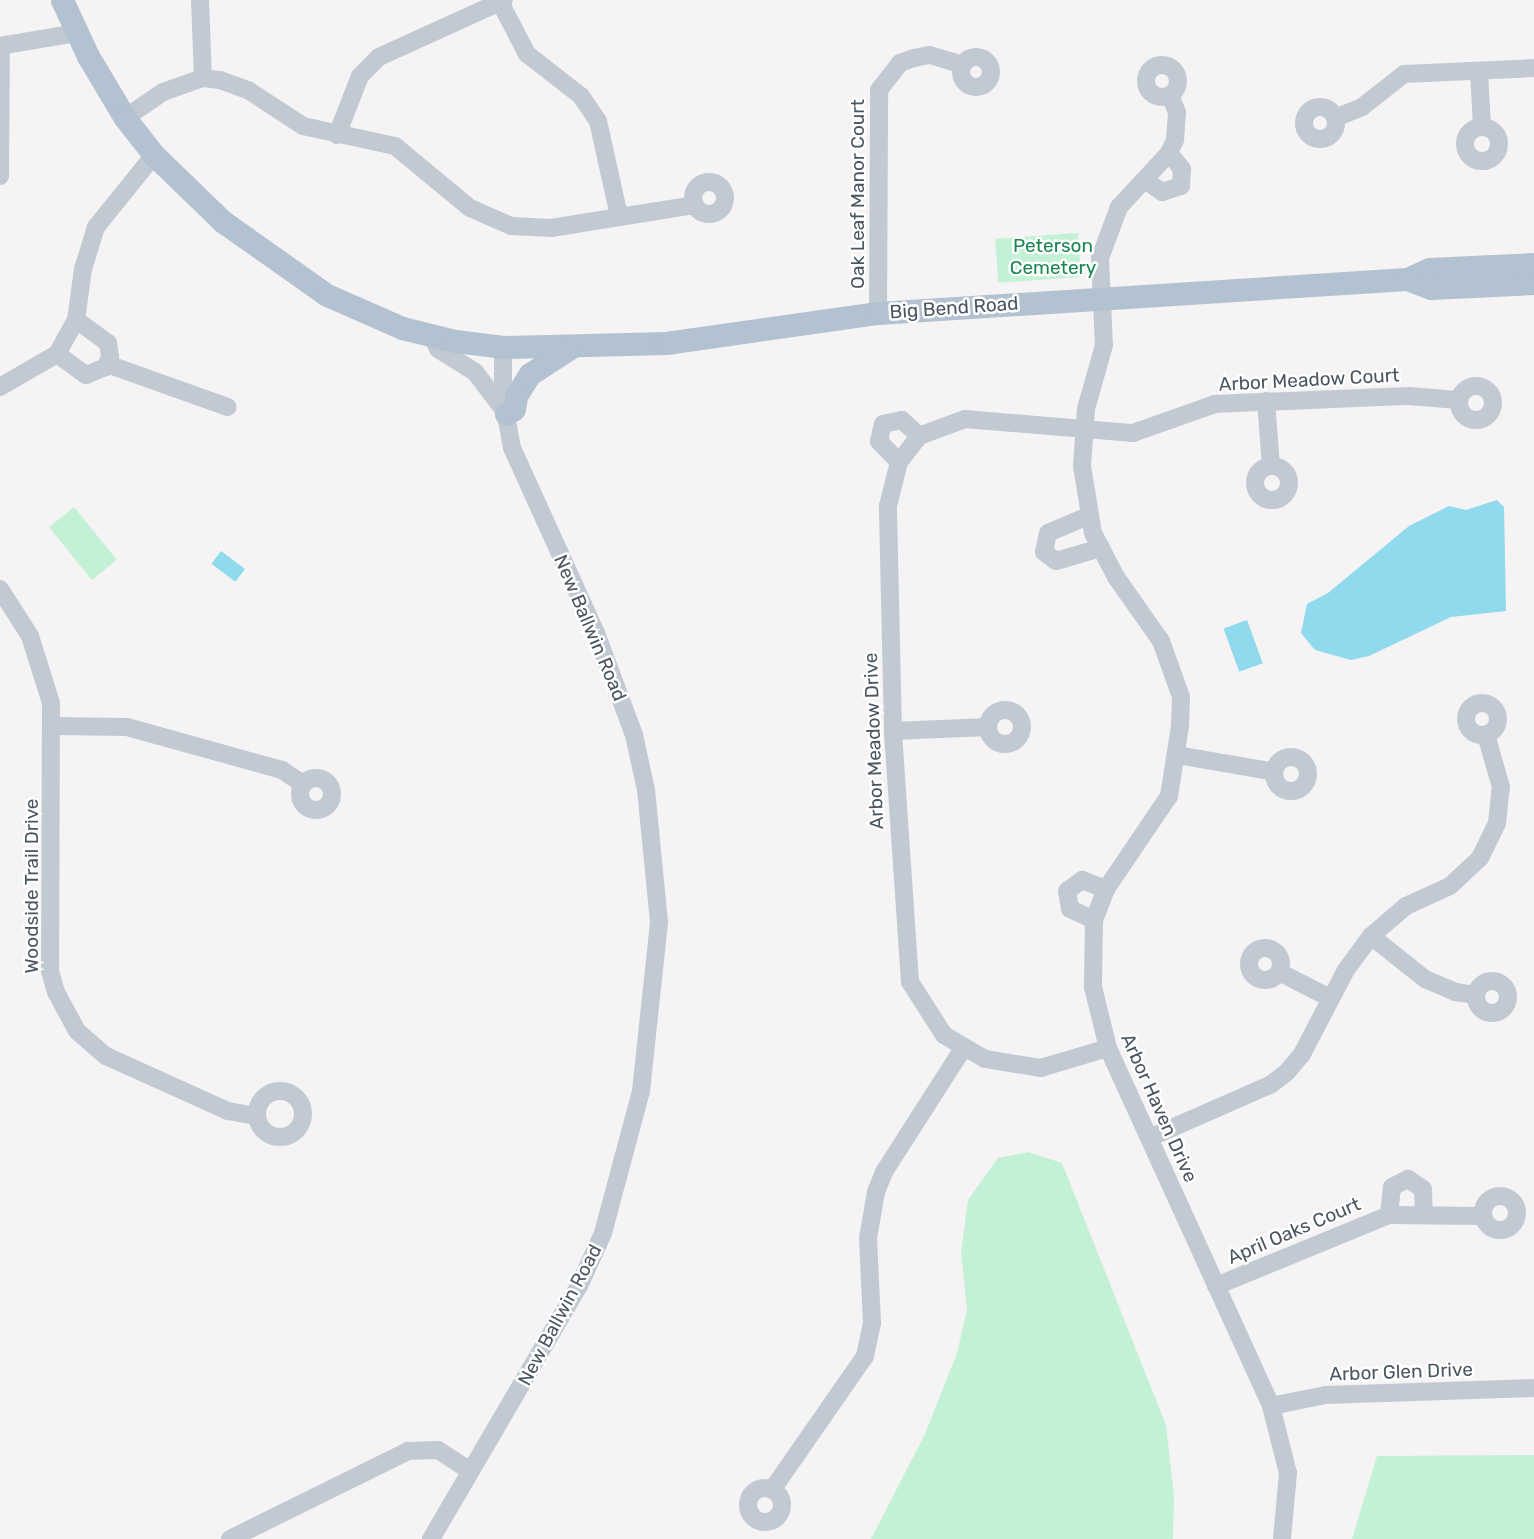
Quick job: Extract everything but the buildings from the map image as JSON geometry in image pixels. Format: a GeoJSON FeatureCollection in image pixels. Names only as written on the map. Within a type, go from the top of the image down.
{"type":"FeatureCollection","features":[{"type":"Feature","properties":{"kind":"main road"},"geometry":{"type":"LineString","coordinates":[[62,0],[76,33],[125,118],[154,155],[222,221],[300,279],[376,318],[432,336],[503,347]]}},
{"type":"Feature","properties":{"kind":"main road","name":"Big Bend Road"},"geometry":{"type":"LineString","coordinates":[[503,347],[666,344],[878,313],[1407,279],[1429,269],[1534,264]]}},
{"type":"Feature","properties":{"kind":"main road","name":"Big Bend Road"},"geometry":{"type":"LineString","coordinates":[[1407,279],[1431,288],[1534,283]]}},
{"type":"Feature","properties":{"kind":"main road"},"geometry":{"type":"LineString","coordinates":[[506,414],[514,409],[516,396],[530,374],[574,345]]}},
{"type":"Feature","properties":{"kind":"street"},"geometry":{"type":"LineString","coordinates":[[200,0],[203,78]]}},
{"type":"Feature","properties":{"kind":"street"},"geometry":{"type":"LineString","coordinates":[[337,135],[360,76],[379,57],[502,1],[527,54],[581,96],[598,121],[619,216]]}},
{"type":"Feature","properties":{"kind":"street"},"geometry":{"type":"LineString","coordinates":[[0,176],[0,46],[76,33]]}},
{"type":"Feature","properties":{"kind":"street","name":"Oak Leaf Manor Court"},"geometry":{"type":"LineString","coordinates":[[878,313],[879,90],[900,64],[914,58],[930,55],[962,65]]}},
{"type":"Feature","properties":{"kind":"street"},"geometry":{"type":"LineString","coordinates":[[1335,118],[1362,107],[1404,74],[1534,68]]}},
{"type":"Feature","properties":{"kind":"street"},"geometry":{"type":"LineString","coordinates":[[1479,71],[1482,126]]}},
{"type":"Feature","properties":{"kind":"street"},"geometry":{"type":"LineString","coordinates":[[125,118],[163,92],[203,78],[242,87],[303,126],[394,146],[470,208],[511,226],[551,228],[695,205]]}},
{"type":"Feature","properties":{"kind":"street"},"geometry":{"type":"LineString","coordinates":[[1145,180],[1162,192],[1181,186],[1182,169],[1170,153],[1178,125],[1170,95]]}},
{"type":"Feature","properties":{"kind":"street","name":"Arbor Haven Drive"},"geometry":{"type":"LineString","coordinates":[[1170,153],[1110,223],[1100,258],[1104,345],[1083,430],[1088,516],[1101,548],[1161,641],[1174,672],[1181,697],[1177,755],[1169,796],[1106,889],[1094,920],[1093,987],[1108,1048],[1271,1406],[1288,1473],[1282,1539]]}},
{"type":"Feature","properties":{"kind":"street"},"geometry":{"type":"LineString","coordinates":[[0,387],[57,354],[76,320],[83,269],[96,228],[154,155]]}},
{"type":"Feature","properties":{"kind":"street"},"geometry":{"type":"LineString","coordinates":[[57,354],[86,375],[101,372],[107,364],[108,343],[76,320]]}},
{"type":"Feature","properties":{"kind":"street"},"geometry":{"type":"LineString","coordinates":[[432,336],[438,349],[475,372],[506,414]]}},
{"type":"Feature","properties":{"kind":"street","name":"New Ballwin Road"},"geometry":{"type":"LineString","coordinates":[[431,1539],[572,1298],[603,1233],[641,1091],[659,922],[646,789],[634,735],[596,633],[527,488],[506,414],[503,347]]}},
{"type":"Feature","properties":{"kind":"street"},"geometry":{"type":"LineString","coordinates":[[107,364],[228,407]]}},
{"type":"Feature","properties":{"kind":"street","name":"Arbor Meadow Court"},"geometry":{"type":"LineString","coordinates":[[1083,430],[1133,433],[1197,408],[1266,401],[1409,396],[1458,400]]}},
{"type":"Feature","properties":{"kind":"street"},"geometry":{"type":"LineString","coordinates":[[1266,401],[1272,466]]}},
{"type":"Feature","properties":{"kind":"street","name":"Arbor Meadow Drive"},"geometry":{"type":"LineString","coordinates":[[1083,430],[981,418],[949,422],[919,436],[900,462],[888,506],[892,731],[910,982],[931,1020],[962,1050],[985,1059],[1041,1069],[1108,1048]]}},
{"type":"Feature","properties":{"kind":"street"},"geometry":{"type":"LineString","coordinates":[[900,462],[879,440],[883,424],[902,420],[919,436]]}},
{"type":"Feature","properties":{"kind":"street"},"geometry":{"type":"LineString","coordinates":[[1088,516],[1048,533],[1044,552],[1056,561],[1101,548]]}},
{"type":"Feature","properties":{"kind":"street","name":"Woodside Trail Drive"},"geometry":{"type":"LineString","coordinates":[[0,589],[21,618],[42,664],[54,726],[50,971],[66,1012],[77,1031],[106,1056],[228,1111],[256,1116]]}},
{"type":"Feature","properties":{"kind":"street"},"geometry":{"type":"LineString","coordinates":[[54,726],[127,727],[282,770],[303,784]]}},
{"type":"Feature","properties":{"kind":"street"},"geometry":{"type":"LineString","coordinates":[[892,731],[988,727]]}},
{"type":"Feature","properties":{"kind":"street"},"geometry":{"type":"LineString","coordinates":[[1149,1138],[1270,1084],[1286,1072],[1302,1054],[1330,998],[1371,936],[1402,909],[1450,886],[1480,858],[1497,823],[1501,787],[1486,735]]}},
{"type":"Feature","properties":{"kind":"street"},"geometry":{"type":"LineString","coordinates":[[1177,755],[1275,772]]}},
{"type":"Feature","properties":{"kind":"street"},"geometry":{"type":"LineString","coordinates":[[1094,920],[1070,909],[1067,891],[1082,880],[1106,889]]}},
{"type":"Feature","properties":{"kind":"street"},"geometry":{"type":"LineString","coordinates":[[1371,936],[1425,979],[1455,992],[1476,995]]}},
{"type":"Feature","properties":{"kind":"street"},"geometry":{"type":"LineString","coordinates":[[1279,972],[1330,998]]}},
{"type":"Feature","properties":{"kind":"street"},"geometry":{"type":"LineString","coordinates":[[772,1489],[865,1356],[873,1323],[868,1238],[876,1192],[884,1172],[962,1050]]}},
{"type":"Feature","properties":{"kind":"street","name":"April Oaks Court"},"geometry":{"type":"LineString","coordinates":[[1389,1215],[1392,1187],[1408,1179],[1423,1189],[1424,1212]]}},
{"type":"Feature","properties":{"kind":"street","name":"April Oaks Court"},"geometry":{"type":"LineString","coordinates":[[1216,1286],[1389,1215],[1424,1212],[1483,1216]]}},
{"type":"Feature","properties":{"kind":"street","name":"Arbor Glen Drive"},"geometry":{"type":"LineString","coordinates":[[1271,1406],[1325,1395],[1534,1388]]}},
{"type":"Feature","properties":{"kind":"street"},"geometry":{"type":"LineString","coordinates":[[230,1539],[408,1451],[438,1450],[469,1470]]}},
{"type":"Feature","properties":{"kind":"green space","name":"Peterson Cemetery"},"geometry":{"type":"Polygon","coordinates":[[[1078,233],[1081,277],[998,283],[995,239],[1078,233]]]}},
{"type":"Feature","properties":{"kind":"green space"},"geometry":{"type":"Polygon","coordinates":[[[74,507],[117,560],[92,580],[49,527],[74,507]]]}},
{"type":"Feature","properties":{"kind":"green space"},"geometry":{"type":"Polygon","coordinates":[[[1028,1152],[1062,1163],[1166,1425],[1174,1496],[1173,1539],[871,1539],[925,1434],[957,1353],[967,1310],[961,1252],[968,1200],[998,1158],[1028,1152]]]}},
{"type":"Feature","properties":{"kind":"green space"},"geometry":{"type":"Polygon","coordinates":[[[1534,1455],[1534,1539],[1352,1539],[1377,1456],[1534,1455]]]}},
{"type":"Feature","properties":{"kind":"water"},"geometry":{"type":"Polygon","coordinates":[[[1497,500],[1504,507],[1506,611],[1451,617],[1369,656],[1351,660],[1315,650],[1301,633],[1307,604],[1328,593],[1409,526],[1449,506],[1466,510],[1497,500]]]}},
{"type":"Feature","properties":{"kind":"water"},"geometry":{"type":"Polygon","coordinates":[[[221,551],[245,569],[235,582],[211,564],[221,551]]]}},
{"type":"Feature","properties":{"kind":"water"},"geometry":{"type":"Polygon","coordinates":[[[1247,620],[1263,663],[1239,672],[1224,629],[1247,620]]]}}]}
